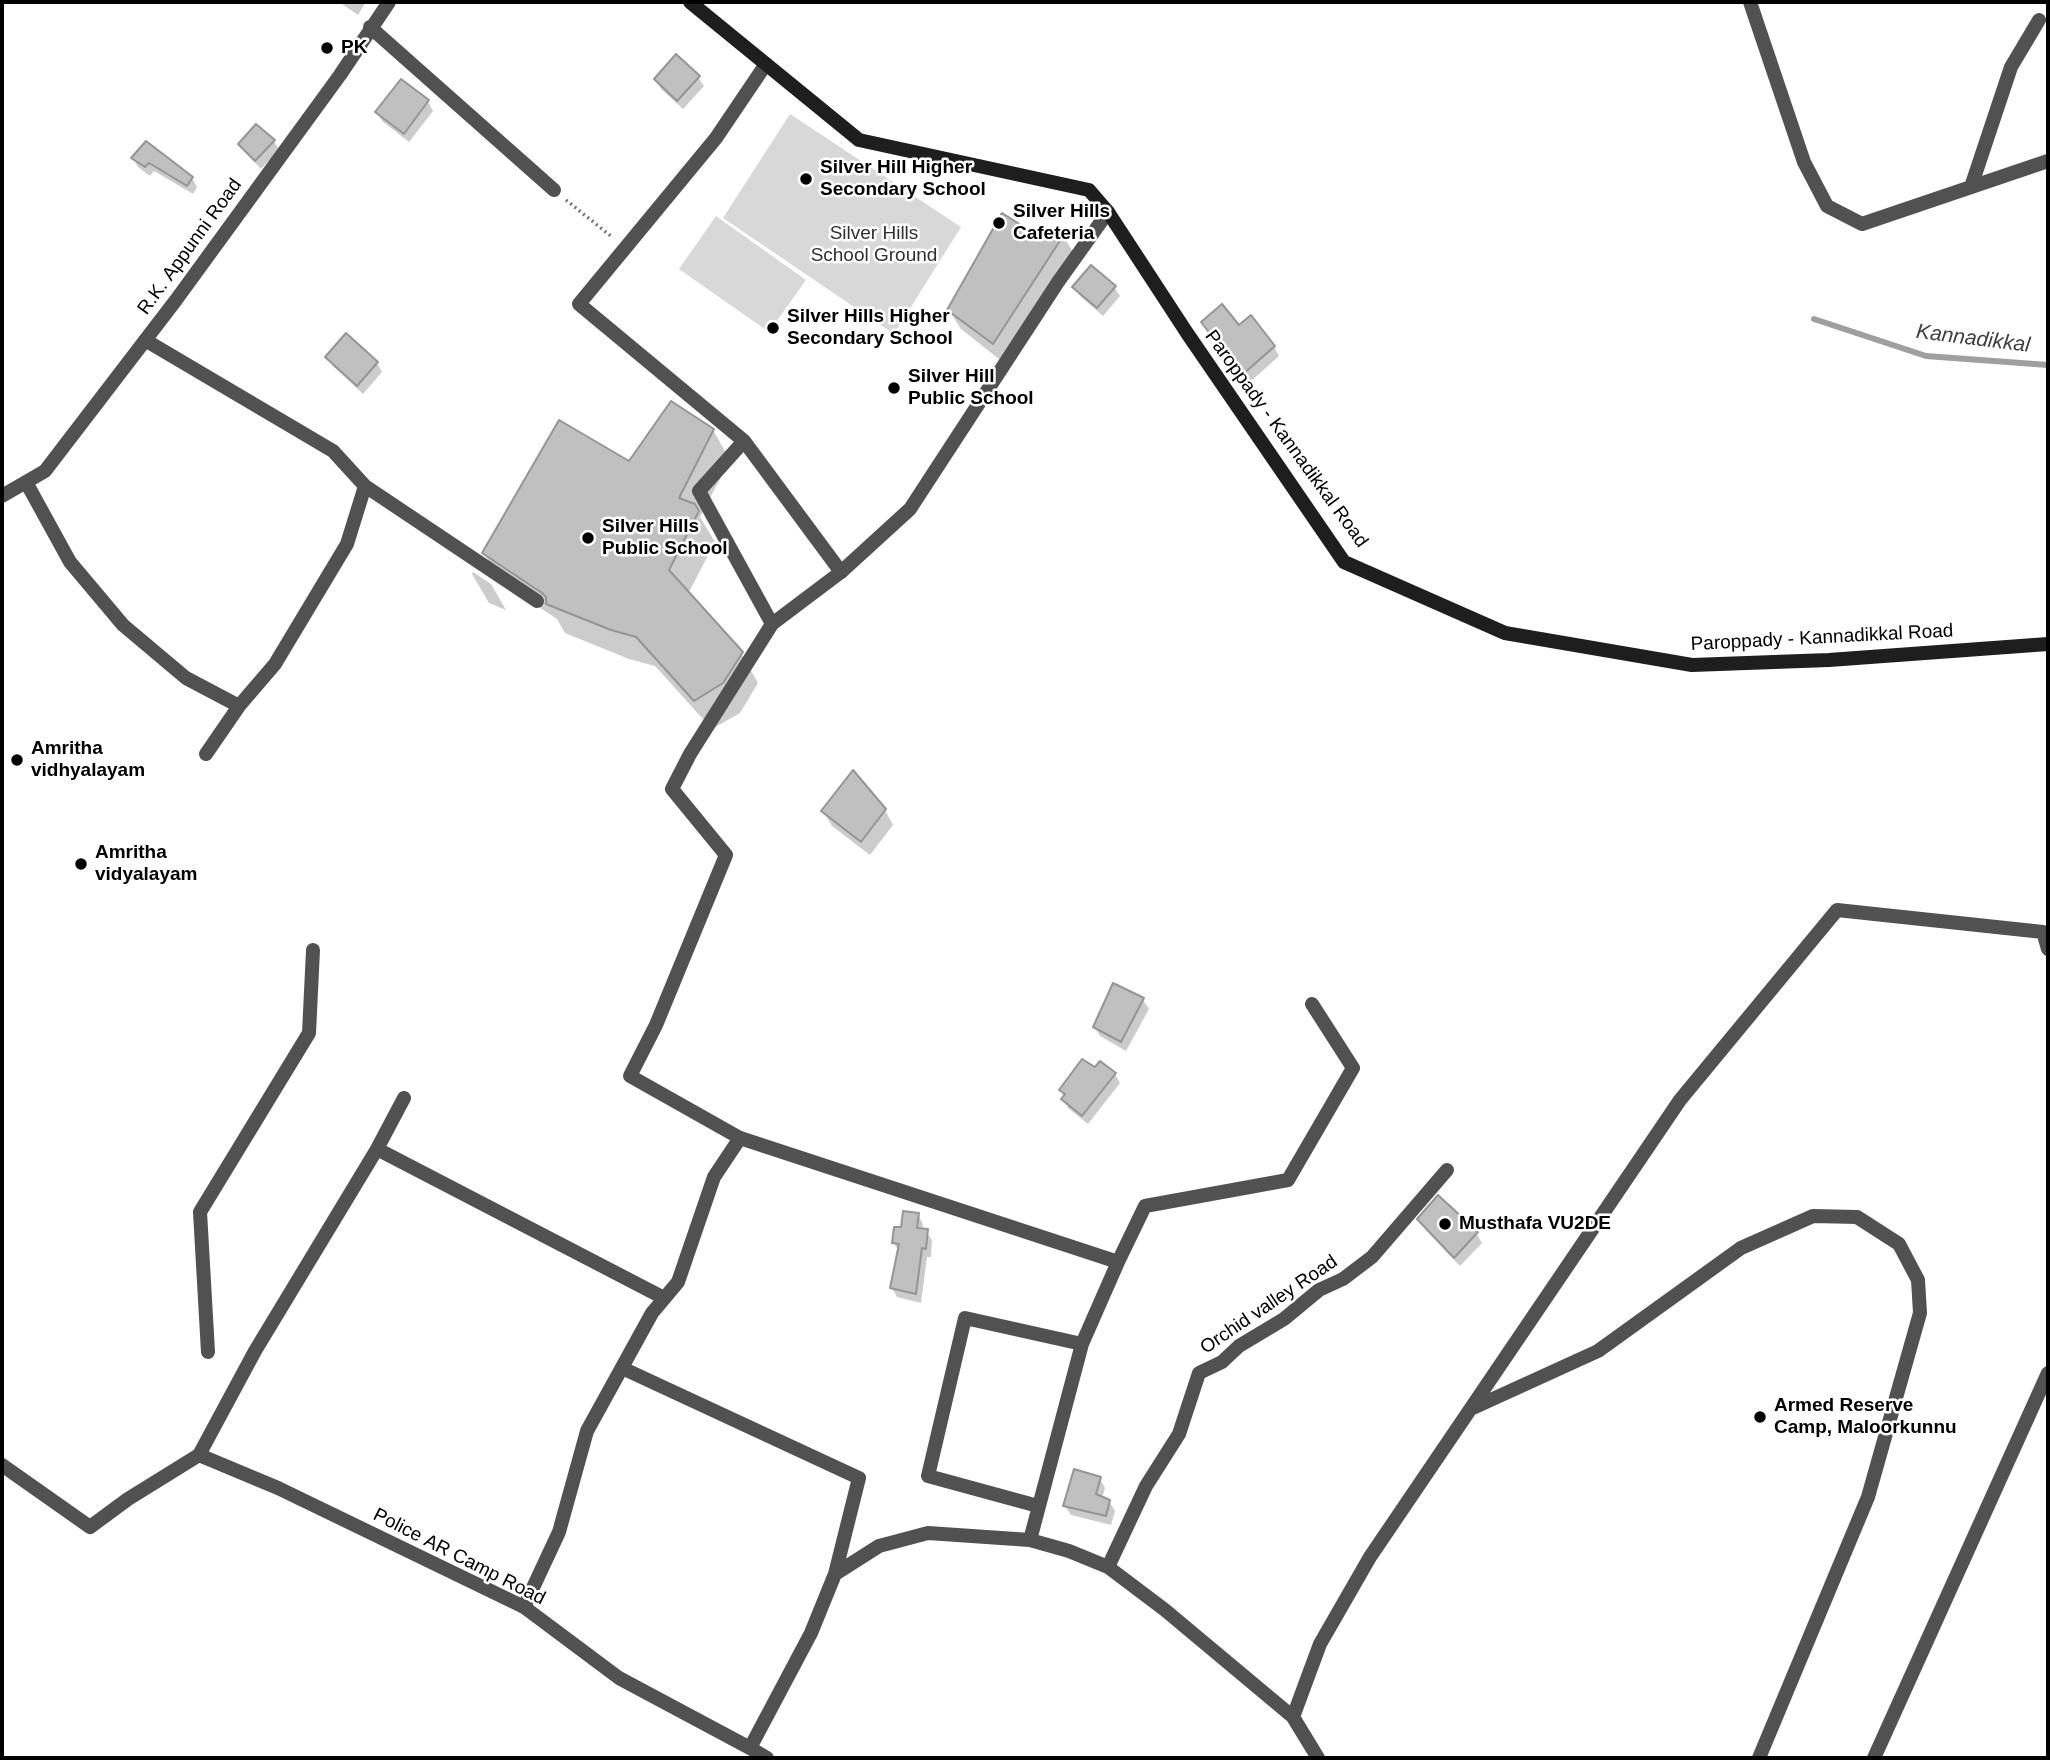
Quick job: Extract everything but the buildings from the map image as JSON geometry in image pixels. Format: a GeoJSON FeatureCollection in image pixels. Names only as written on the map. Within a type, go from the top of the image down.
{"type":"FeatureCollection","features":[{"type":"Feature","properties":{"kind":"main road","name":"Paroppady - Kannadikkal Road"},"geometry":{"type":"LineString","coordinates":[[690,2],[859,140],[1089,190],[1108,212],[1186,333],[1344,562],[1505,634],[1692,665],[1829,660],[2048,644]]}},
{"type":"Feature","properties":{"kind":"street","name":"R.K. Appunni Road"},"geometry":{"type":"LineString","coordinates":[[2,496],[45,471],[340,75],[389,2]]}},
{"type":"Feature","properties":{"kind":"street"},"geometry":{"type":"LineString","coordinates":[[1750,2],[1804,162],[1827,206],[1862,224],[2048,161]]}},
{"type":"Feature","properties":{"kind":"street"},"geometry":{"type":"LineString","coordinates":[[1971,187],[2011,67],[2039,20]]}},
{"type":"Feature","properties":{"kind":"street"},"geometry":{"type":"LineString","coordinates":[[370,27],[554,190]]}},
{"type":"Feature","properties":{"kind":"street"},"geometry":{"type":"LineString","coordinates":[[766,64],[716,138],[579,304],[744,441],[841,572]]}},
{"type":"Feature","properties":{"kind":"street"},"geometry":{"type":"LineString","coordinates":[[1108,212],[1058,282],[911,509],[841,572],[772,624],[690,754],[672,789],[726,855],[656,1025],[631,1076],[740,1138],[1118,1262]]}},
{"type":"Feature","properties":{"kind":"street"},"geometry":{"type":"LineString","coordinates":[[145,340],[333,451],[365,486],[537,601]]}},
{"type":"Feature","properties":{"kind":"street"},"geometry":{"type":"LineString","coordinates":[[744,441],[699,491],[772,624]]}},
{"type":"Feature","properties":{"kind":"street"},"geometry":{"type":"LineString","coordinates":[[26,482],[70,562],[123,625],[186,678],[240,706]]}},
{"type":"Feature","properties":{"kind":"street"},"geometry":{"type":"LineString","coordinates":[[206,754],[240,706],[275,664],[347,544],[365,486]]}},
{"type":"Feature","properties":{"kind":"street"},"geometry":{"type":"LineString","coordinates":[[1293,1717],[1320,1644],[1370,1557],[1679,1100],[1837,910],[2043,932],[2048,949]]}},
{"type":"Feature","properties":{"kind":"street"},"geometry":{"type":"LineString","coordinates":[[208,1352],[200,1212],[309,1033],[313,950]]}},
{"type":"Feature","properties":{"kind":"street"},"geometry":{"type":"LineString","coordinates":[[1030,1540],[1082,1344],[1145,1206],[1288,1180],[1353,1068],[1312,1004]]}},
{"type":"Feature","properties":{"kind":"street"},"geometry":{"type":"LineString","coordinates":[[2,1465],[90,1527],[128,1499],[199,1455],[255,1351],[377,1149],[404,1098]]}},
{"type":"Feature","properties":{"kind":"street"},"geometry":{"type":"LineString","coordinates":[[524,1607],[559,1532],[587,1431],[652,1313],[678,1282],[714,1177],[740,1138]]}},
{"type":"Feature","properties":{"kind":"street"},"geometry":{"type":"LineString","coordinates":[[377,1149],[664,1298]]}},
{"type":"Feature","properties":{"kind":"street","name":"Orchid valley Road"},"geometry":{"type":"LineString","coordinates":[[1108,1567],[1146,1486],[1178,1434],[1192,1401],[1199,1373],[1222,1363],[1239,1346],[1284,1319],[1319,1290],[1343,1279],[1373,1257],[1447,1170]]}},
{"type":"Feature","properties":{"kind":"street"},"geometry":{"type":"LineString","coordinates":[[1472,1408],[1598,1351],[1741,1248],[1813,1216],[1857,1217],[1899,1244],[1917,1280],[1920,1313],[1868,1497],[1759,1758]]}},
{"type":"Feature","properties":{"kind":"street"},"geometry":{"type":"LineString","coordinates":[[1038,1506],[928,1476],[965,1318],[1082,1344]]}},
{"type":"Feature","properties":{"kind":"street"},"geometry":{"type":"LineString","coordinates":[[622,1368],[859,1478],[835,1574],[811,1633],[750,1748]]}},
{"type":"Feature","properties":{"kind":"street"},"geometry":{"type":"LineString","coordinates":[[1874,1758],[2048,1373]]}},
{"type":"Feature","properties":{"kind":"street","name":"Police AR Camp Road"},"geometry":{"type":"LineString","coordinates":[[199,1455],[278,1488],[524,1607],[619,1678],[767,1758]]}},
{"type":"Feature","properties":{"kind":"street"},"geometry":{"type":"LineString","coordinates":[[835,1574],[879,1546],[928,1533],[1030,1540],[1069,1551],[1108,1567],[1258,1687],[1293,1717],[1318,1758]]}},
{"type":"Feature","properties":{"kind":"path"},"geometry":{"type":"LineString","coordinates":[[554,190],[626,247]]}},
{"type":"Feature","properties":{"kind":"green space","name":"Silver Hills School Ground"},"geometry":{"type":"Polygon","coordinates":[[[790,114],[961,227],[894,334],[723,218],[790,114]]]}},
{"type":"Feature","properties":{"kind":"green space"},"geometry":{"type":"Polygon","coordinates":[[[716,216],[806,280],[769,332],[679,269],[716,216]]]}},
{"type":"Feature","properties":{"kind":"waterway","name":"Kannadikkal"},"geometry":{"type":"LineString","coordinates":[[1814,319],[1926,356],[2048,365]]}},
{"type":"Feature","properties":{"kind":"place","name":"PK"},"geometry":{"type":"Point","coordinates":[327,48]}},
{"type":"Feature","properties":{"kind":"place","name":"Silver Hill Higher Secondary School"},"geometry":{"type":"Point","coordinates":[806,179]}},
{"type":"Feature","properties":{"kind":"place","name":"Silver Hills Cafeteria"},"geometry":{"type":"Point","coordinates":[999,223]}},
{"type":"Feature","properties":{"kind":"place","name":"Silver Hills Higher Secondary School"},"geometry":{"type":"Point","coordinates":[773,328]}},
{"type":"Feature","properties":{"kind":"place","name":"Silver Hill Public School"},"geometry":{"type":"Point","coordinates":[894,388]}},
{"type":"Feature","properties":{"kind":"place","name":"Silver Hills Public School"},"geometry":{"type":"Point","coordinates":[588,538]}},
{"type":"Feature","properties":{"kind":"place","name":"Amritha vidhyalayam"},"geometry":{"type":"Point","coordinates":[17,760]}},
{"type":"Feature","properties":{"kind":"place","name":"Amritha vidyalayam"},"geometry":{"type":"Point","coordinates":[81,864]}},
{"type":"Feature","properties":{"kind":"place","name":"Musthafa VU2DE"},"geometry":{"type":"Point","coordinates":[1445,1224]}},
{"type":"Feature","properties":{"kind":"place","name":"Armed Reserve Camp, Maloorkunnu"},"geometry":{"type":"Point","coordinates":[1760,1417]}}]}
